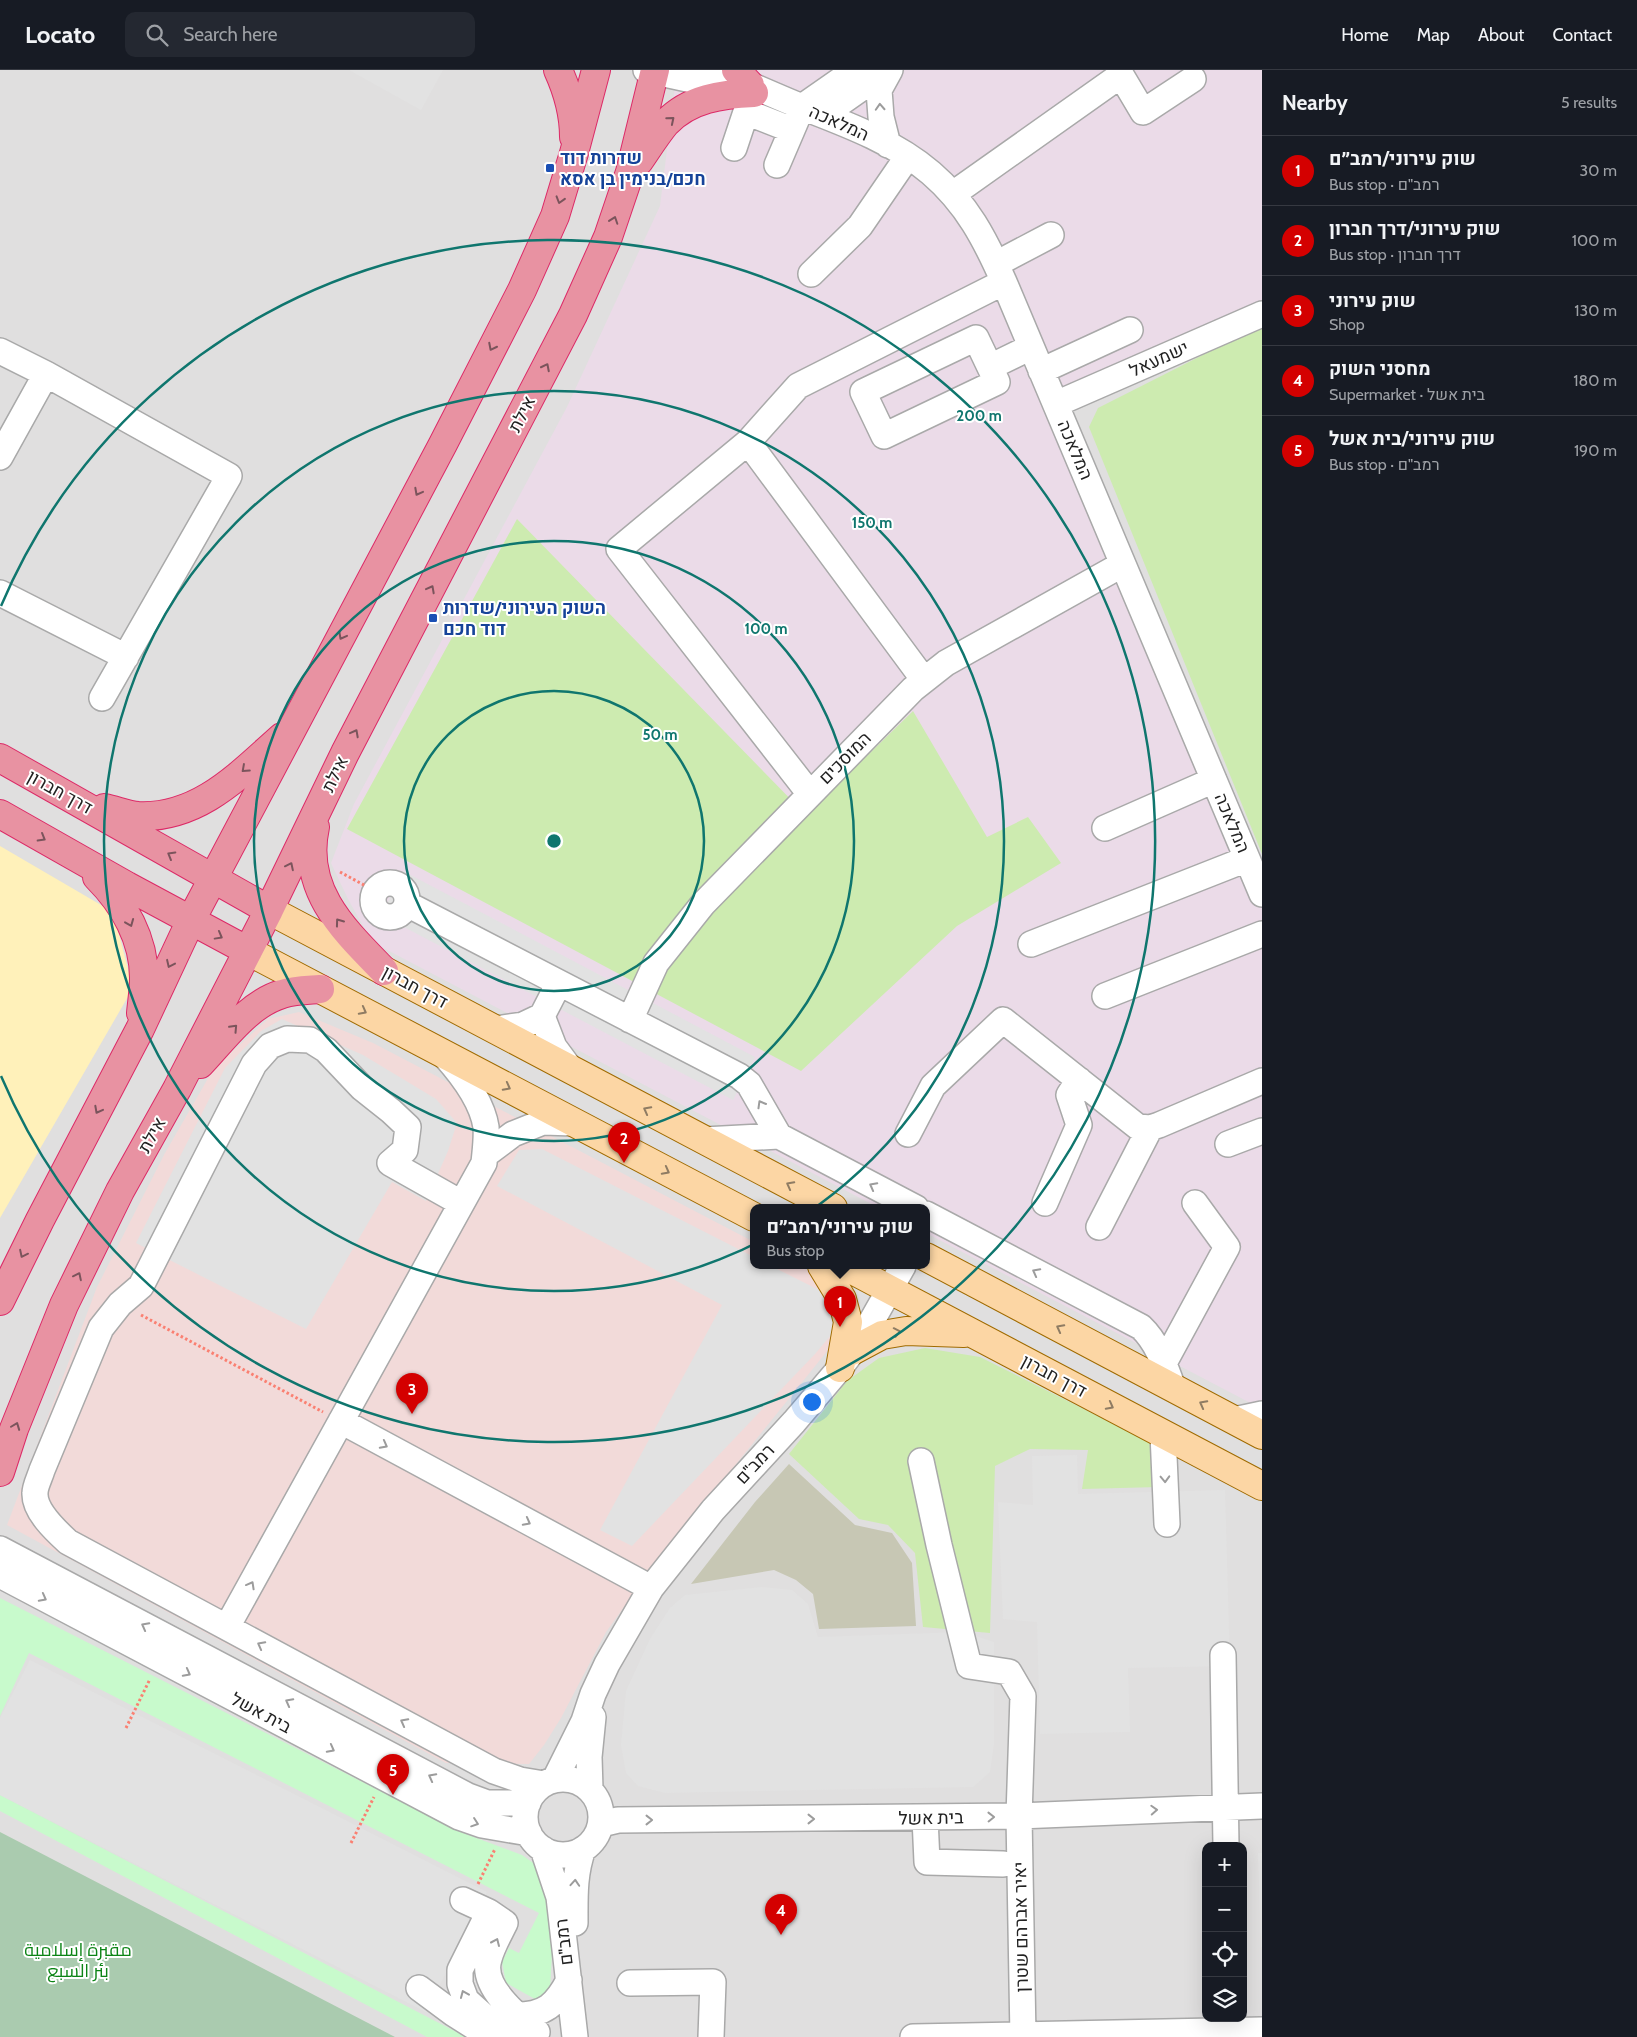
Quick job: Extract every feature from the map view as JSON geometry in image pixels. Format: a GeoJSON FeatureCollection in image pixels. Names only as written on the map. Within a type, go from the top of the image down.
{"type":"FeatureCollection","features":[{"type":"Feature","properties":{"kind":"highway"},"geometry":{"type":"LineString","coordinates":[[558,70],[567,90],[574,117],[574,153]]}},
{"type":"Feature","properties":{"kind":"highway"},"geometry":{"type":"LineString","coordinates":[[0,1301],[40,1220],[140,1029],[191,920],[443,444],[522,290],[555,216],[596,70]]}},
{"type":"Feature","properties":{"kind":"highway","name":"אילת"},"geometry":{"type":"LineString","coordinates":[[0,1472],[14,1429],[64,1305],[120,1190],[177,1089],[269,910],[326,792],[573,315],[608,238],[630,172],[652,71]]}},
{"type":"Feature","properties":{"kind":"highway"},"geometry":{"type":"LineString","coordinates":[[630,172],[667,122],[700,100],[726,94],[747,83]]}},
{"type":"Feature","properties":{"kind":"highway"},"geometry":{"type":"LineString","coordinates":[[76,801],[137,816],[166,813],[197,805],[224,788],[294,726]]}},
{"type":"Feature","properties":{"kind":"highway","name":"דרך חברון"},"geometry":{"type":"LineString","coordinates":[[0,758],[269,910]]}},
{"type":"Feature","properties":{"kind":"highway"},"geometry":{"type":"LineString","coordinates":[[326,792],[314,829],[312,856],[312,864],[322,895],[340,924],[384,971]]}},
{"type":"Feature","properties":{"kind":"highway"},"geometry":{"type":"LineString","coordinates":[[0,814],[78,859],[248,951]]}},
{"type":"Feature","properties":{"kind":"highway"},"geometry":{"type":"LineString","coordinates":[[78,859],[112,892],[127,914],[139,944],[144,977],[140,1029]]}},
{"type":"Feature","properties":{"kind":"highway"},"geometry":{"type":"LineString","coordinates":[[177,1089],[244,1017],[263,1003],[280,994],[298,990],[320,989]]}},
{"type":"Feature","properties":{"kind":"main road","name":"דרך חברון"},"geometry":{"type":"LineString","coordinates":[[269,910],[825,1204]]}},
{"type":"Feature","properties":{"kind":"main road"},"geometry":{"type":"LineString","coordinates":[[248,951],[750,1216]]}},
{"type":"Feature","properties":{"kind":"main road"},"geometry":{"type":"LineString","coordinates":[[930,1259],[1168,1376],[1234,1420],[1262,1435]]}},
{"type":"Feature","properties":{"kind":"main road"},"geometry":{"type":"LineString","coordinates":[[824,1269],[842,1298],[848,1322],[846,1360]]}},
{"type":"Feature","properties":{"kind":"main road","name":"דרך חברון"},"geometry":{"type":"LineString","coordinates":[[851,1269],[1164,1434],[1257,1487]]}},
{"type":"Feature","properties":{"kind":"main road"},"geometry":{"type":"LineString","coordinates":[[846,1360],[882,1335],[906,1330],[974,1334]]}},
{"type":"Feature","properties":{"kind":"street","name":"המלאכה"},"geometry":{"type":"LineString","coordinates":[[715,70],[898,150],[930,172],[953,194],[979,229],[1032,347],[1262,894]]}},
{"type":"Feature","properties":{"kind":"street"},"geometry":{"type":"LineString","coordinates":[[777,165],[802,107],[855,70]]}},
{"type":"Feature","properties":{"kind":"street"},"geometry":{"type":"LineString","coordinates":[[802,107],[888,70]]}},
{"type":"Feature","properties":{"kind":"street"},"geometry":{"type":"LineString","coordinates":[[811,274],[860,226],[898,150],[881,117],[879,90],[888,70]]}},
{"type":"Feature","properties":{"kind":"street","name":"המלאכה"},"geometry":{"type":"LineString","coordinates":[[652,71],[747,83]]}},
{"type":"Feature","properties":{"kind":"street"},"geometry":{"type":"LineString","coordinates":[[953,194],[1121,75],[1143,112],[1193,79]]}},
{"type":"Feature","properties":{"kind":"street"},"geometry":{"type":"LineString","coordinates":[[734,148],[746,112],[792,130]]}},
{"type":"Feature","properties":{"kind":"street"},"geometry":{"type":"LineString","coordinates":[[810,794],[619,549],[748,442],[798,386],[1000,273],[1051,235]]}},
{"type":"Feature","properties":{"kind":"street","name":"ישמעאל"},"geometry":{"type":"LineString","coordinates":[[1056,404],[1262,314]]}},
{"type":"Feature","properties":{"kind":"street"},"geometry":{"type":"LineString","coordinates":[[1042,371],[1130,330]]}},
{"type":"Feature","properties":{"kind":"street"},"geometry":{"type":"LineString","coordinates":[[976,338],[990,367],[997,382],[884,436],[863,392],[976,338]]}},
{"type":"Feature","properties":{"kind":"street"},"geometry":{"type":"LineString","coordinates":[[990,367],[1032,347]]}},
{"type":"Feature","properties":{"kind":"street"},"geometry":{"type":"LineString","coordinates":[[0,351],[46,374],[229,476],[102,698]]}},
{"type":"Feature","properties":{"kind":"street"},"geometry":{"type":"LineString","coordinates":[[0,458],[46,374]]}},
{"type":"Feature","properties":{"kind":"street"},"geometry":{"type":"LineString","coordinates":[[748,442],[924,680]]}},
{"type":"Feature","properties":{"kind":"street","name":"המוסכים"},"geometry":{"type":"LineString","coordinates":[[630,1020],[656,963],[703,904],[924,680],[946,663],[1123,564]]}},
{"type":"Feature","properties":{"kind":"street"},"geometry":{"type":"LineString","coordinates":[[0,593],[126,657]]}},
{"type":"Feature","properties":{"kind":"street"},"geometry":{"type":"LineString","coordinates":[[1105,828],[1214,780]]}},
{"type":"Feature","properties":{"kind":"street"},"geometry":{"type":"LineString","coordinates":[[1030,944],[1247,859]]}},
{"type":"Feature","properties":{"kind":"street"},"geometry":{"type":"LineString","coordinates":[[375,891],[384,883],[396,884],[406,892],[407,904],[739,1076],[749,1084],[779,1136]]}},
{"type":"Feature","properties":{"kind":"street"},"geometry":{"type":"LineString","coordinates":[[1105,996],[1262,934]]}},
{"type":"Feature","properties":{"kind":"street"},"geometry":{"type":"LineString","coordinates":[[495,1029],[523,1025],[542,1016],[559,983]]}},
{"type":"Feature","properties":{"kind":"street"},"geometry":{"type":"LineString","coordinates":[[542,1016],[554,1047],[571,1070]]}},
{"type":"Feature","properties":{"kind":"street"},"geometry":{"type":"LineString","coordinates":[[908,1134],[933,1086],[1003,1020],[1138,1127],[1150,1128],[1262,1081]]}},
{"type":"Feature","properties":{"kind":"street"},"geometry":{"type":"LineString","coordinates":[[462,1203],[390,1163],[405,1150],[408,1127],[392,1111],[362,1088],[326,1050],[310,1040],[287,1039],[270,1046],[254,1064],[141,1286],[120,1304],[101,1328],[42,1470],[35,1494],[40,1510],[51,1527],[68,1542],[494,1771],[520,1780],[549,1782],[568,1779],[580,1782],[590,1789],[601,1811],[601,1824],[598,1834],[583,1850],[563,1855],[536,1841],[526,1823],[528,1803],[534,1792],[549,1782]]}},
{"type":"Feature","properties":{"kind":"street"},"geometry":{"type":"LineString","coordinates":[[227,1627],[484,1163],[486,1127],[469,1084],[443,1053]]}},
{"type":"Feature","properties":{"kind":"street"},"geometry":{"type":"LineString","coordinates":[[1045,1203],[1079,1125],[1069,1094],[1079,1080]]}},
{"type":"Feature","properties":{"kind":"street"},"geometry":{"type":"LineString","coordinates":[[485,1155],[513,1134],[543,1122],[574,1123]]}},
{"type":"Feature","properties":{"kind":"street"},"geometry":{"type":"LineString","coordinates":[[1099,1226],[1150,1128]]}},
{"type":"Feature","properties":{"kind":"street"},"geometry":{"type":"LineString","coordinates":[[1228,1144],[1262,1131]]}},
{"type":"Feature","properties":{"kind":"street"},"geometry":{"type":"LineString","coordinates":[[704,1140],[779,1136],[908,1204]]}},
{"type":"Feature","properties":{"kind":"street"},"geometry":{"type":"LineString","coordinates":[[1168,1376],[1227,1247],[1195,1203]]}},
{"type":"Feature","properties":{"kind":"street"},"geometry":{"type":"LineString","coordinates":[[930,1216],[1141,1327],[1153,1341],[1168,1376]]}},
{"type":"Feature","properties":{"kind":"street","name":"רמב\"ם"},"geometry":{"type":"LineString","coordinates":[[549,1782],[584,1721],[593,1694],[607,1664],[651,1588],[713,1510],[794,1422],[846,1360],[901,1269]]}},
{"type":"Feature","properties":{"kind":"street"},"geometry":{"type":"LineString","coordinates":[[1234,1420],[1262,1414]]}},
{"type":"Feature","properties":{"kind":"street"},"geometry":{"type":"LineString","coordinates":[[341,1421],[651,1588]]}},
{"type":"Feature","properties":{"kind":"street"},"geometry":{"type":"LineString","coordinates":[[1164,1434],[1167,1524]]}},
{"type":"Feature","properties":{"kind":"street","name":"יאיר אברהם שטרן"},"geometry":{"type":"LineString","coordinates":[[921,1462],[969,1666],[1009,1672],[1023,1696],[1019,1816],[1023,2036]]}},
{"type":"Feature","properties":{"kind":"street","name":"בית אשל"},"geometry":{"type":"LineString","coordinates":[[0,1549],[468,1796],[487,1803],[528,1803]]}},
{"type":"Feature","properties":{"kind":"street","name":"בית אשל"},"geometry":{"type":"LineString","coordinates":[[0,1575],[459,1817],[536,1841]]}},
{"type":"Feature","properties":{"kind":"street"},"geometry":{"type":"LineString","coordinates":[[1223,1655],[1226,1842]]}},
{"type":"Feature","properties":{"kind":"street","name":"רמב\"ם"},"geometry":{"type":"LineString","coordinates":[[590,1789],[589,1757],[594,1710],[607,1664]]}},
{"type":"Feature","properties":{"kind":"street","name":"בית אשל"},"geometry":{"type":"LineString","coordinates":[[601,1824],[618,1820],[1019,1816],[1225,1806],[1262,1806]]}},
{"type":"Feature","properties":{"kind":"street"},"geometry":{"type":"LineString","coordinates":[[925,1818],[927,1862],[1003,1864]]}},
{"type":"Feature","properties":{"kind":"street","name":"רמב\"ם"},"geometry":{"type":"LineString","coordinates":[[536,1841],[559,1897],[576,2037]]}},
{"type":"Feature","properties":{"kind":"street","name":"רמב\"ם"},"geometry":{"type":"LineString","coordinates":[[576,2037],[575,1884],[583,1850]]}},
{"type":"Feature","properties":{"kind":"street"},"geometry":{"type":"LineString","coordinates":[[533,2037],[486,2018],[466,2000],[460,1984],[460,1970],[474,1905],[504,1923],[488,1960],[488,1976],[494,1988],[516,2015],[542,2037]]}},
{"type":"Feature","properties":{"kind":"street"},"geometry":{"type":"LineString","coordinates":[[516,2015],[537,2013],[546,2009],[555,2002],[569,1980]]}},
{"type":"Feature","properties":{"kind":"street"},"geometry":{"type":"LineString","coordinates":[[630,1983],[713,1982],[711,2037]]}},
{"type":"Feature","properties":{"kind":"street"},"geometry":{"type":"LineString","coordinates":[[419,1988],[461,2019],[492,2037]]}},
{"type":"Feature","properties":{"kind":"street"},"geometry":{"type":"LineString","coordinates":[[913,2037],[1023,2036],[1231,2029],[1262,2030]]}},
{"type":"Feature","properties":{"kind":"path"},"geometry":{"type":"LineString","coordinates":[[312,856],[375,891]]}},
{"type":"Feature","properties":{"kind":"path"},"geometry":{"type":"LineString","coordinates":[[120,1304],[341,1421]]}},
{"type":"Feature","properties":{"kind":"path"},"geometry":{"type":"LineString","coordinates":[[126,1728],[160,1659]]}},
{"type":"Feature","properties":{"kind":"path"},"geometry":{"type":"LineString","coordinates":[[351,1843],[384,1777]]}},
{"type":"Feature","properties":{"kind":"path"},"geometry":{"type":"LineString","coordinates":[[474,1905],[492,1855]]}},
{"type":"Feature","properties":{"kind":"shaded area"},"geometry":{"type":"Polygon","coordinates":[[[0,70],[1262,70],[1262,2037],[0,2037],[0,70]]]}},
{"type":"Feature","properties":{"kind":"shaded area"},"geometry":{"type":"Polygon","coordinates":[[[349,70],[443,70],[421,110],[349,70]]]}},
{"type":"Feature","properties":{"kind":"shaded area"},"geometry":{"type":"Polygon","coordinates":[[[677,70],[1262,70],[1262,321],[1071,409],[1262,863],[1262,1409],[930,1235],[930,1204],[871,1204],[372,942],[348,899],[331,863],[354,804],[567,407],[660,206],[677,70]]]}},
{"type":"Feature","properties":{"kind":"shaded area"},"geometry":{"type":"Polygon","coordinates":[[[403,871],[755,1057],[733,1100],[381,915],[403,871]]]}},
{"type":"Feature","properties":{"kind":"shaded area"},"geometry":{"type":"Polygon","coordinates":[[[299,1012],[373,1043],[750,1240],[750,1269],[805,1269],[815,1274],[836,1304],[828,1350],[650,1571],[606,1632],[561,1718],[529,1764],[446,1763],[7,1525],[97,1287],[165,1153],[214,1068],[268,1019],[299,1012]]]}},
{"type":"Feature","properties":{"kind":"shaded area"},"geometry":{"type":"Polygon","coordinates":[[[282,1019],[363,1055],[436,1099],[457,1123],[448,1151],[426,1201],[392,1182],[306,1329],[136,1243],[225,1068],[261,1031],[282,1019]]]}},
{"type":"Feature","properties":{"kind":"shaded area"},"geometry":{"type":"Polygon","coordinates":[[[542,1149],[750,1255],[750,1269],[777,1269],[825,1293],[834,1317],[831,1335],[815,1354],[632,1546],[600,1530],[722,1305],[497,1186],[519,1150],[542,1149]]]}},
{"type":"Feature","properties":{"kind":"shaded area"},"geometry":{"type":"Polygon","coordinates":[[[1077,1455],[1078,1494],[1225,1490],[1230,1666],[1128,1668],[1130,1732],[1040,1734],[1037,1622],[1003,1619],[998,1502],[1033,1505],[1032,1456],[1077,1455]]]}},
{"type":"Feature","properties":{"kind":"shaded area"},"geometry":{"type":"Polygon","coordinates":[[[789,1464],[855,1525],[892,1533],[912,1563],[916,1626],[819,1629],[813,1594],[796,1580],[774,1570],[691,1584],[755,1502],[789,1464]]]}},
{"type":"Feature","properties":{"kind":"shaded area"},"geometry":{"type":"Polygon","coordinates":[[[762,1587],[792,1590],[808,1604],[818,1637],[963,1632],[994,1642],[994,1744],[990,1772],[973,1787],[665,1793],[638,1786],[626,1773],[621,1745],[626,1691],[650,1639],[670,1608],[685,1595],[762,1587]]]}},
{"type":"Feature","properties":{"kind":"shaded area"},"geometry":{"type":"Polygon","coordinates":[[[30,1660],[487,1892],[426,2012],[0,1795],[0,1718],[30,1660]]]}},
{"type":"Feature","properties":{"kind":"shaded area"},"geometry":{"type":"Polygon","coordinates":[[[1258,1853],[1262,1853],[1262,1947],[1261,1947],[1258,1853]]]}},
{"type":"Feature","properties":{"kind":"green space"},"geometry":{"type":"Polygon","coordinates":[[[1262,325],[1262,854],[1089,427],[1098,408],[1262,325]]]}},
{"type":"Feature","properties":{"kind":"green space"},"geometry":{"type":"Polygon","coordinates":[[[517,519],[806,815],[913,711],[987,837],[1028,817],[1061,863],[957,926],[801,1071],[347,829],[517,519]]]}},
{"type":"Feature","properties":{"kind":"green space"},"geometry":{"type":"Polygon","coordinates":[[[925,1348],[980,1357],[1151,1443],[1159,1487],[1082,1489],[1088,1450],[1030,1449],[995,1466],[990,1633],[923,1627],[915,1553],[888,1525],[859,1519],[789,1454],[847,1381],[879,1358],[925,1348]]]}},
{"type":"Feature","properties":{"kind":"green space"},"geometry":{"type":"Polygon","coordinates":[[[0,1598],[463,1833],[522,1855],[539,1867],[554,1911],[550,1992],[542,2003],[506,1983],[502,1962],[509,1948],[519,1953],[539,1913],[29,1653],[0,1716],[0,1598]]]}},
{"type":"Feature","properties":{"kind":"green space"},"geometry":{"type":"Polygon","coordinates":[[[0,1795],[466,2037],[427,2037],[0,1811],[0,1795]]]}},
{"type":"Feature","properties":{"kind":"green space","name":"مقبرة إسلامية بئر السبع"},"geometry":{"type":"Polygon","coordinates":[[[0,1832],[395,2037],[0,2037],[0,1832]]]}},
{"type":"Feature","properties":{"kind":"sand"},"geometry":{"type":"Polygon","coordinates":[[[0,846],[113,912],[133,988],[0,1218],[0,846]]]}},
{"type":"Feature","properties":{"kind":"place","name":"שדרות דוד חכם/בנימין בן אסא"},"geometry":{"type":"Point","coordinates":[550,168]}},
{"type":"Feature","properties":{"kind":"place","name":"השוק העירוני/שדרות דוד חכם"},"geometry":{"type":"Point","coordinates":[433,618]}},
{"type":"Feature","properties":{"kind":"place","name":"שוק עירוני/דרך חברון"},"geometry":{"type":"Point","coordinates":[624,1163]}},
{"type":"Feature","properties":{"kind":"place","name":"שוק עירוני/רמב״ם"},"geometry":{"type":"Point","coordinates":[840,1327]}},
{"type":"Feature","properties":{"kind":"place","name":"שוק עירוני"},"geometry":{"type":"Point","coordinates":[412,1414]}},
{"type":"Feature","properties":{"kind":"place","name":"שוק עירוני/בית אשל"},"geometry":{"type":"Point","coordinates":[393,1795]}},
{"type":"Feature","properties":{"kind":"place","name":"מחסני השוק"},"geometry":{"type":"Point","coordinates":[781,1935]}}]}
